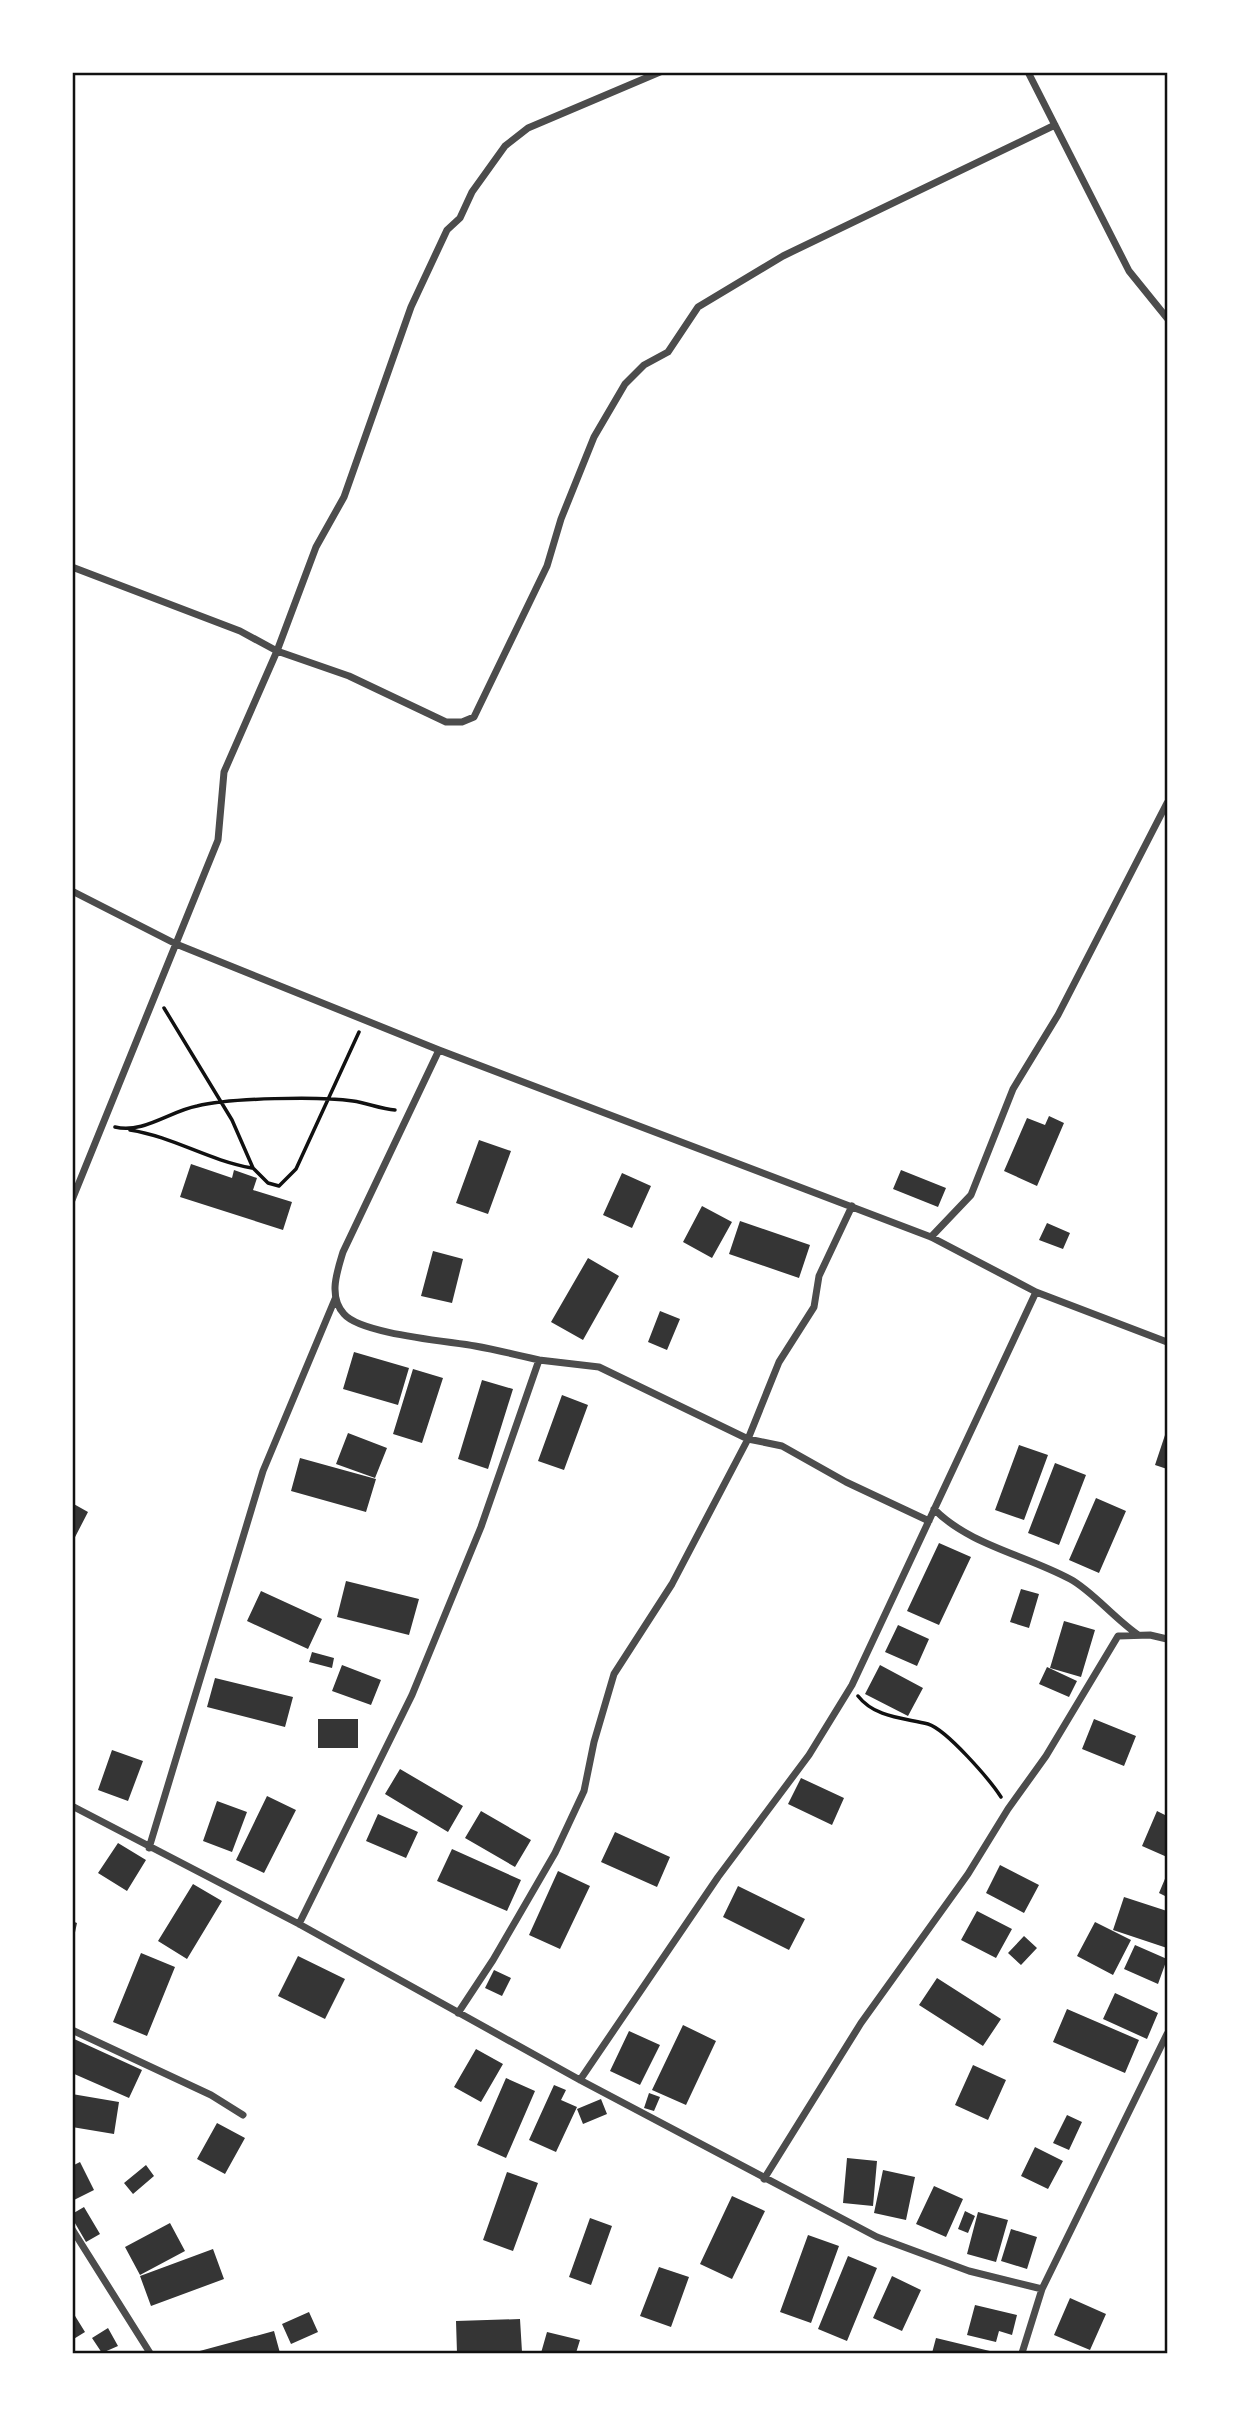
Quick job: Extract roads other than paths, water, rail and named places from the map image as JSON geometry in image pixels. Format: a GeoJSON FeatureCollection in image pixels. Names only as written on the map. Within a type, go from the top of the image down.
{"type":"FeatureCollection","features":[{"type":"Feature","properties":{"kind":"street"},"geometry":{"type":"LineString","coordinates":[[72,1200],[75,1180],[102,1124],[218,840],[224,772],[277,651],[316,547],[344,497],[360,456],[376,399],[411,307],[447,230],[460,218],[472,192],[505,146],[528,128],[660,72]]}},
{"type":"Feature","properties":{"kind":"street"},"geometry":{"type":"LineString","coordinates":[[1028,72],[1129,271],[1167,318]]}},
{"type":"Feature","properties":{"kind":"street"},"geometry":{"type":"LineString","coordinates":[[72,567],[240,631],[277,651],[349,676],[446,722],[462,722],[474,717],[547,566],[561,519],[594,437],[625,384],[644,365],[668,352],[698,307],[783,256],[1055,125]]}},
{"type":"Feature","properties":{"kind":"street"},"geometry":{"type":"LineString","coordinates":[[932,1237],[971,1195],[1013,1089],[1058,1015],[1167,803]]}},
{"type":"Feature","properties":{"kind":"street"},"geometry":{"type":"LineString","coordinates":[[72,891],[176,944],[439,1050],[932,1237],[1036,1292],[1167,1342]]}},
{"type":"Feature","properties":{"kind":"street"},"geometry":{"type":"LineString","coordinates":[[149,1848],[263,1471],[335,1299],[335,1278],[343,1252],[408,1110],[439,1050]]}},
{"type":"Feature","properties":{"kind":"street"},"geometry":{"type":"LineString","coordinates":[[458,2013],[493,1961],[555,1853],[584,1791],[594,1742],[614,1674],[672,1584],[747,1438],[779,1362],[814,1307],[819,1276],[852,1206]]}},
{"type":"Feature","properties":{"kind":"street"},"geometry":{"type":"LineString","coordinates":[[580,2080],[718,1877],[809,1755],[852,1685],[1036,1292]]}},
{"type":"Feature","properties":{"kind":"street"},"geometry":{"type":"LineString","coordinates":[[335,1299],[344,1315],[358,1324],[436,1342],[474,1346],[539,1360],[599,1367],[747,1438],[782,1446],[846,1482],[929,1521]]}},
{"type":"Feature","properties":{"kind":"street"},"geometry":{"type":"LineString","coordinates":[[299,1924],[412,1695],[481,1527],[539,1360]]}},
{"type":"Feature","properties":{"kind":"street"},"geometry":{"type":"LineString","coordinates":[[934,1509],[945,1520],[990,1544],[1071,1579],[1137,1634]]}},
{"type":"Feature","properties":{"kind":"street"},"geometry":{"type":"LineString","coordinates":[[764,2179],[861,2022],[968,1874],[1008,1809],[1046,1756],[1118,1636],[1137,1634],[1167,1639]]}},
{"type":"Feature","properties":{"kind":"street"},"geometry":{"type":"LineString","coordinates":[[72,1806],[299,1924],[764,2179],[889,2242],[969,2271],[1042,2289]]}},
{"type":"Feature","properties":{"kind":"street"},"geometry":{"type":"LineString","coordinates":[[72,2030],[211,2095],[243,2115]]}},
{"type":"Feature","properties":{"kind":"street"},"geometry":{"type":"LineString","coordinates":[[1022,2353],[1042,2289],[1167,2034]]}},
{"type":"Feature","properties":{"kind":"street"},"geometry":{"type":"LineString","coordinates":[[72,2229],[150,2353]]}}]}
